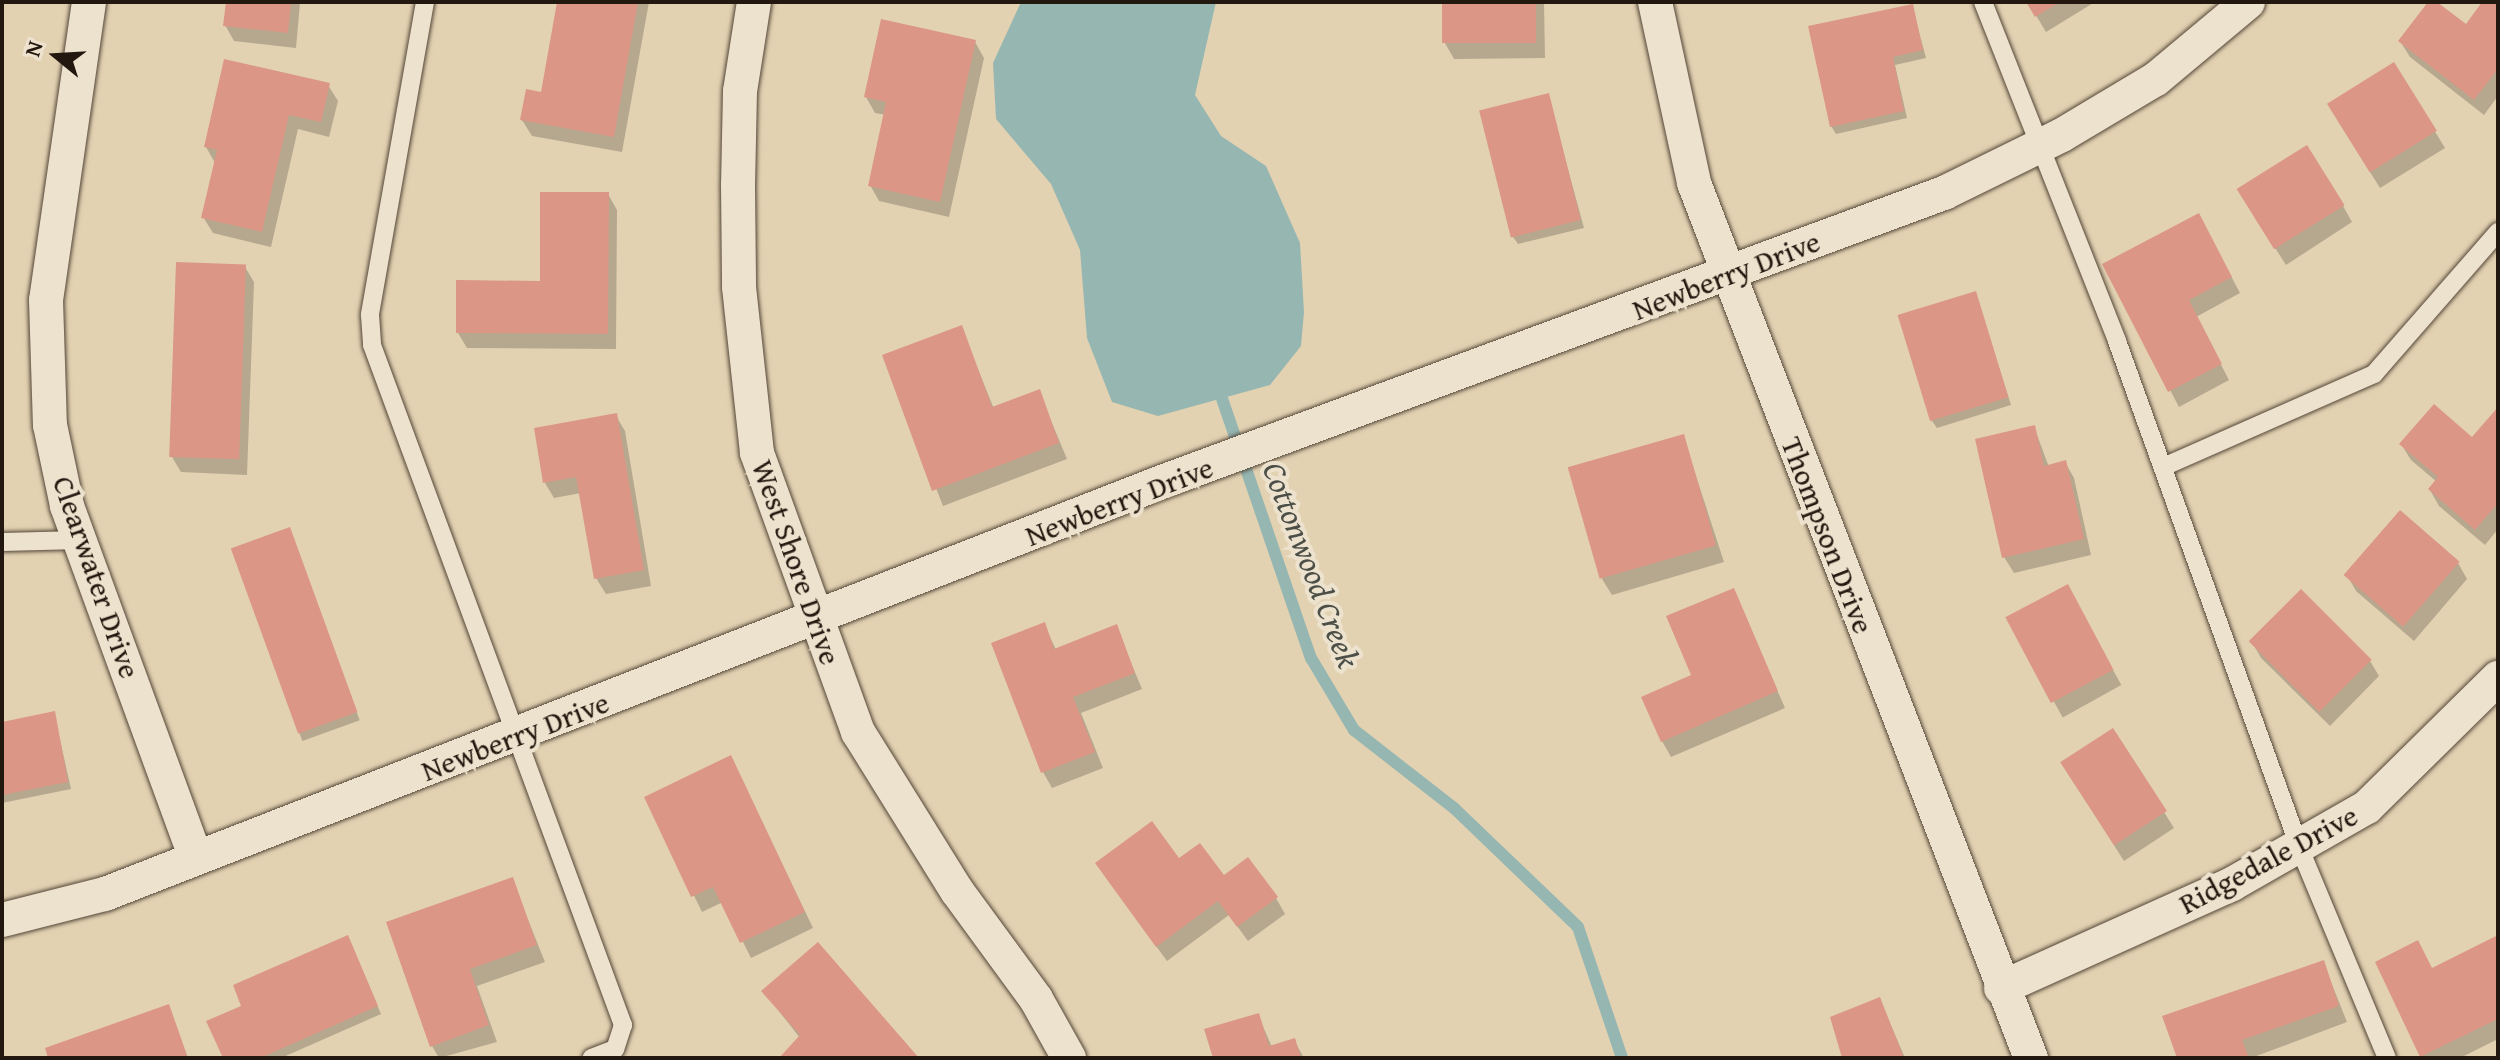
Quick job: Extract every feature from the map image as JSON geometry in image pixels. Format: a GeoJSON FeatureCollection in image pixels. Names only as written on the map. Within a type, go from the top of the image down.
{"type":"FeatureCollection","features":[{"type":"Feature","properties":{"kind":"street","name":"Clearwater Drive"},"geometry":{"type":"LineString","coordinates":[[89,2],[46,300],[50,425],[80,540],[196,858]]}},
{"type":"Feature","properties":{"kind":"street","name":"West Shore Drive"},"geometry":{"type":"LineString","coordinates":[[754,2],[740,91],[739,287],[757,453],[858,732],[957,891],[1036,999],[1069,1058]]}},
{"type":"Feature","properties":{"kind":"street","name":"Thompson Drive"},"geometry":{"type":"LineString","coordinates":[[1655,2],[1694,183],[2001,988],[2031,1058]]}},
{"type":"Feature","properties":{"kind":"street","name":"Newberry Drive"},"geometry":{"type":"LineString","coordinates":[[2,920],[105,894],[816,621],[1159,483],[1394,399],[1944,193],[2037,148],[2156,79],[2248,2]]}},
{"type":"Feature","properties":{"kind":"street","name":"Ridgedale Drive"},"geometry":{"type":"LineString","coordinates":[[2001,988],[2300,849],[2367,807],[2498,678]]}},
{"type":"Feature","properties":{"kind":"lane"},"geometry":{"type":"LineString","coordinates":[[425,2],[370,315],[372,345],[460,595],[520,735],[623,1025],[615,1049],[592,1058]]}},
{"type":"Feature","properties":{"kind":"lane"},"geometry":{"type":"LineString","coordinates":[[1983,2],[2163,467],[2300,849],[2387,1058]]}},
{"type":"Feature","properties":{"kind":"lane"},"geometry":{"type":"LineString","coordinates":[[2163,467],[2374,374],[2498,232]]}},
{"type":"Feature","properties":{"kind":"lane"},"geometry":{"type":"LineString","coordinates":[[2,542],[80,540]]}},
{"type":"Feature","properties":{"kind":"water"},"geometry":{"type":"Polygon","coordinates":[[[1021,2],[1216,2],[1195,95],[1221,136],[1266,166],[1300,243],[1304,312],[1301,346],[1270,385],[1158,416],[1112,402],[1087,338],[1080,250],[1051,184],[996,119],[993,63],[1021,2]]]}},
{"type":"Feature","properties":{"kind":"building"},"geometry":{"type":"Polygon","coordinates":[[[226,2],[291,2],[288,33],[223,26],[226,2]]]}},
{"type":"Feature","properties":{"kind":"building"},"geometry":{"type":"Polygon","coordinates":[[[557,2],[638,2],[614,137],[520,120],[526,89],[541,92],[557,2]]]}},
{"type":"Feature","properties":{"kind":"building"},"geometry":{"type":"Polygon","coordinates":[[[1442,2],[1536,2],[1536,43],[1442,43],[1442,2]]]}},
{"type":"Feature","properties":{"kind":"building"},"geometry":{"type":"Polygon","coordinates":[[[2026,2],[2060,2],[2035,17],[2026,2]]]}},
{"type":"Feature","properties":{"kind":"building"},"geometry":{"type":"Polygon","coordinates":[[[2428,2],[2437,2],[2466,24],[2482,2],[2498,2],[2498,69],[2474,100],[2398,41],[2428,2]]]}},
{"type":"Feature","properties":{"kind":"building"},"geometry":{"type":"Polygon","coordinates":[[[1913,4],[1923,50],[1893,57],[1904,111],[1830,127],[1808,26],[1913,4]]]}},
{"type":"Feature","properties":{"kind":"building"},"geometry":{"type":"Polygon","coordinates":[[[881,19],[976,40],[940,202],[868,186],[886,102],[864,97],[881,19]]]}},
{"type":"Feature","properties":{"kind":"building"},"geometry":{"type":"Polygon","coordinates":[[[224,59],[330,83],[321,122],[289,115],[262,232],[201,218],[217,150],[204,147],[224,59]]]}},
{"type":"Feature","properties":{"kind":"building"},"geometry":{"type":"Polygon","coordinates":[[[2394,62],[2437,131],[2370,173],[2327,104],[2394,62]]]}},
{"type":"Feature","properties":{"kind":"building"},"geometry":{"type":"Polygon","coordinates":[[[1549,93],[1581,220],[1511,238],[1479,110],[1549,93]]]}},
{"type":"Feature","properties":{"kind":"building"},"geometry":{"type":"Polygon","coordinates":[[[2307,145],[2345,205],[2274,249],[2237,189],[2307,145]]]}},
{"type":"Feature","properties":{"kind":"building"},"geometry":{"type":"Polygon","coordinates":[[[540,192],[609,192],[608,334],[456,333],[456,280],[540,281],[540,192]]]}},
{"type":"Feature","properties":{"kind":"building"},"geometry":{"type":"Polygon","coordinates":[[[2199,213],[2232,277],[2189,300],[2222,364],[2168,392],[2102,264],[2199,213]]]}},
{"type":"Feature","properties":{"kind":"building"},"geometry":{"type":"Polygon","coordinates":[[[176,262],[246,264],[239,459],[169,457],[176,262]]]}},
{"type":"Feature","properties":{"kind":"building"},"geometry":{"type":"Polygon","coordinates":[[[1976,291],[2008,397],[1930,421],[1898,315],[1976,291]]]}},
{"type":"Feature","properties":{"kind":"building"},"geometry":{"type":"Polygon","coordinates":[[[962,325],[992,407],[1040,389],[1059,443],[932,491],[882,355],[962,325]]]}},
{"type":"Feature","properties":{"kind":"building"},"geometry":{"type":"Polygon","coordinates":[[[2434,404],[2472,437],[2498,407],[2498,503],[2475,530],[2428,489],[2438,477],[2399,444],[2434,404]]]}},
{"type":"Feature","properties":{"kind":"building"},"geometry":{"type":"Polygon","coordinates":[[[617,413],[644,570],[594,579],[576,477],[543,483],[534,428],[617,413]]]}},
{"type":"Feature","properties":{"kind":"building"},"geometry":{"type":"Polygon","coordinates":[[[2035,425],[2044,466],[2066,460],[2084,539],[2002,558],[1975,439],[2035,425]]]}},
{"type":"Feature","properties":{"kind":"building"},"geometry":{"type":"Polygon","coordinates":[[[1684,434],[1716,546],[1600,579],[1568,467],[1684,434]]]}},
{"type":"Feature","properties":{"kind":"building"},"geometry":{"type":"Polygon","coordinates":[[[2400,510],[2460,562],[2403,627],[2344,575],[2400,510]]]}},
{"type":"Feature","properties":{"kind":"building"},"geometry":{"type":"Polygon","coordinates":[[[290,527],[357,712],[298,734],[231,549],[290,527]]]}},
{"type":"Feature","properties":{"kind":"building"},"geometry":{"type":"Polygon","coordinates":[[[2068,584],[2114,670],[2051,703],[2005,617],[2068,584]]]}},
{"type":"Feature","properties":{"kind":"building"},"geometry":{"type":"Polygon","coordinates":[[[1734,588],[1778,691],[1661,742],[1641,697],[1691,675],[1666,616],[1734,588]]]}},
{"type":"Feature","properties":{"kind":"building"},"geometry":{"type":"Polygon","coordinates":[[[2301,589],[2372,660],[2319,712],[2249,641],[2301,589]]]}},
{"type":"Feature","properties":{"kind":"building"},"geometry":{"type":"Polygon","coordinates":[[[1045,622],[1054,649],[1117,624],[1135,673],[1073,697],[1095,752],[1041,773],[991,643],[1045,622]]]}},
{"type":"Feature","properties":{"kind":"building"},"geometry":{"type":"Polygon","coordinates":[[[55,711],[68,782],[2,795],[2,722],[55,711]]]}},
{"type":"Feature","properties":{"kind":"building"},"geometry":{"type":"Polygon","coordinates":[[[2113,728],[2167,811],[2114,845],[2060,762],[2113,728]]]}},
{"type":"Feature","properties":{"kind":"building"},"geometry":{"type":"Polygon","coordinates":[[[731,755],[805,912],[740,943],[713,887],[691,897],[644,797],[731,755]]]}},
{"type":"Feature","properties":{"kind":"building"},"geometry":{"type":"Polygon","coordinates":[[[1152,821],[1179,858],[1200,843],[1224,875],[1248,857],[1278,897],[1237,927],[1218,901],[1156,947],[1095,863],[1152,821]]]}},
{"type":"Feature","properties":{"kind":"building"},"geometry":{"type":"Polygon","coordinates":[[[513,877],[537,945],[470,969],[489,1025],[430,1047],[386,922],[513,877]]]}},
{"type":"Feature","properties":{"kind":"building"},"geometry":{"type":"Polygon","coordinates":[[[348,935],[378,1006],[260,1058],[223,1058],[206,1021],[241,1006],[233,985],[348,935]]]}},
{"type":"Feature","properties":{"kind":"building"},"geometry":{"type":"Polygon","coordinates":[[[2498,935],[2498,1019],[2420,1057],[2375,962],[2418,940],[2432,968],[2498,935]]]}},
{"type":"Feature","properties":{"kind":"building"},"geometry":{"type":"Polygon","coordinates":[[[818,942],[919,1058],[779,1058],[800,1035],[761,991],[818,942]]]}},
{"type":"Feature","properties":{"kind":"building"},"geometry":{"type":"Polygon","coordinates":[[[2324,960],[2339,1006],[2242,1040],[2249,1058],[2177,1058],[2162,1016],[2324,960]]]}},
{"type":"Feature","properties":{"kind":"building"},"geometry":{"type":"Polygon","coordinates":[[[1880,997],[1904,1058],[1842,1058],[1830,1017],[1880,997]]]}},
{"type":"Feature","properties":{"kind":"building"},"geometry":{"type":"Polygon","coordinates":[[[169,1004],[188,1058],[48,1058],[45,1048],[169,1004]]]}},
{"type":"Feature","properties":{"kind":"building"},"geometry":{"type":"Polygon","coordinates":[[[1259,1013],[1269,1046],[1295,1038],[1301,1058],[1213,1058],[1204,1029],[1259,1013]]]}},
{"type":"Feature","properties":{"kind":"waterway","name":"Cottonwood Creek"},"geometry":{"type":"LineString","coordinates":[[1217,384],[1311,658],[1354,730],[1455,809],[1578,927],[1622,1058]]}}]}
